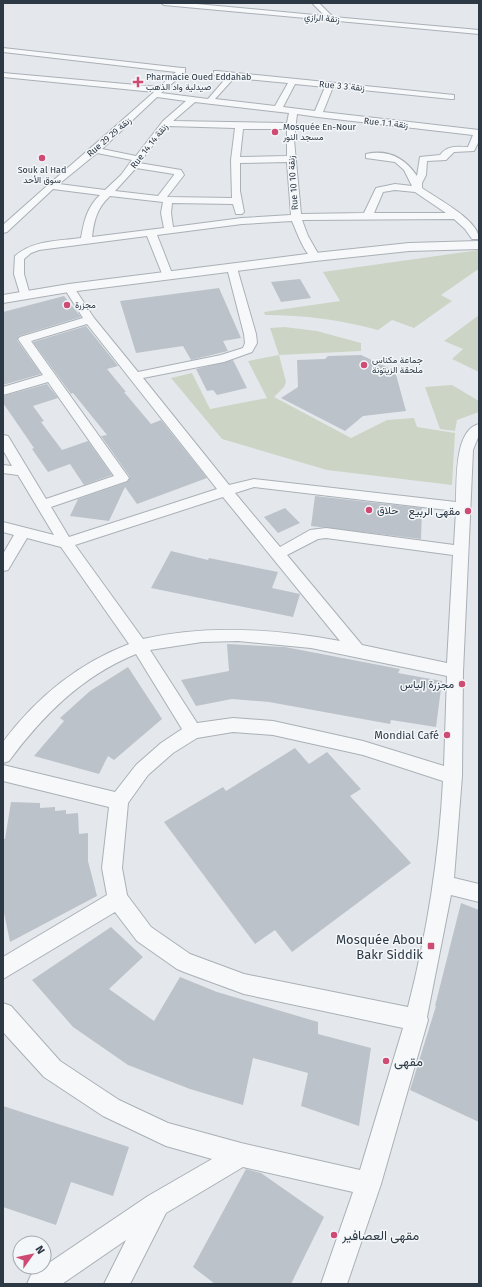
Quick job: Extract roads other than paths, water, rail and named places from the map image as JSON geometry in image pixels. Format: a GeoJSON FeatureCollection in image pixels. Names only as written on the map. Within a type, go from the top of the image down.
{"type":"FeatureCollection","features":[{"type":"Feature","properties":{"kind":"street","name":"زنقة الرازي"},"geometry":{"type":"LineString","coordinates":[[164,3],[479,32]]}},
{"type":"Feature","properties":{"kind":"street"},"geometry":{"type":"LineString","coordinates":[[314,3],[332,19]]}},
{"type":"Feature","properties":{"kind":"street"},"geometry":{"type":"LineString","coordinates":[[3,50],[42,54]]}},
{"type":"Feature","properties":{"kind":"street"},"geometry":{"type":"LineString","coordinates":[[19,77],[42,54]]}},
{"type":"Feature","properties":{"kind":"street","name":"Rue 29 زنقة 29"},"geometry":{"type":"LineString","coordinates":[[3,230],[51,186],[95,150],[159,93],[181,70],[42,54]]}},
{"type":"Feature","properties":{"kind":"street","name":"Rue 3 زنقة 3"},"geometry":{"type":"LineString","coordinates":[[217,73],[292,82],[451,97]]}},
{"type":"Feature","properties":{"kind":"street","name":"Rue 1 زنقة 1"},"geometry":{"type":"LineString","coordinates":[[3,75],[159,93],[192,100],[478,133]]}},
{"type":"Feature","properties":{"kind":"street"},"geometry":{"type":"LineString","coordinates":[[209,102],[232,75]]}},
{"type":"Feature","properties":{"kind":"street","name":"Rue 10 زنقة 10"},"geometry":{"type":"LineString","coordinates":[[292,82],[286,110],[291,126],[296,217],[315,257]]}},
{"type":"Feature","properties":{"kind":"street"},"geometry":{"type":"LineString","coordinates":[[318,115],[330,85]]}},
{"type":"Feature","properties":{"kind":"street","name":"Rue 14 زنقة 14"},"geometry":{"type":"LineString","coordinates":[[86,241],[88,218],[96,203],[136,162],[166,123],[192,100]]}},
{"type":"Feature","properties":{"kind":"street"},"geometry":{"type":"LineString","coordinates":[[166,123],[239,126],[291,126]]}},
{"type":"Feature","properties":{"kind":"street"},"geometry":{"type":"LineString","coordinates":[[239,126],[234,170],[237,201],[242,221]]}},
{"type":"Feature","properties":{"kind":"street"},"geometry":{"type":"LineString","coordinates":[[417,186],[422,175],[423,159],[443,158],[450,149],[471,149],[478,133]]}},
{"type":"Feature","properties":{"kind":"street"},"geometry":{"type":"LineString","coordinates":[[95,150],[178,172],[179,175],[164,199],[169,230]]}},
{"type":"Feature","properties":{"kind":"street"},"geometry":{"type":"LineString","coordinates":[[3,299],[69,288],[315,257],[478,240],[469,227],[457,216],[417,186],[406,166],[398,159],[370,156]]}},
{"type":"Feature","properties":{"kind":"street"},"geometry":{"type":"LineString","coordinates":[[235,160],[292,160]]}},
{"type":"Feature","properties":{"kind":"street"},"geometry":{"type":"LineString","coordinates":[[51,186],[164,199],[237,201]]}},
{"type":"Feature","properties":{"kind":"street"},"geometry":{"type":"LineString","coordinates":[[367,217],[379,190],[395,187],[417,186]]}},
{"type":"Feature","properties":{"kind":"street"},"geometry":{"type":"LineString","coordinates":[[25,295],[18,265],[19,258],[23,254],[37,247],[242,221],[296,217],[457,216]]}},
{"type":"Feature","properties":{"kind":"street"},"geometry":{"type":"LineString","coordinates":[[150,233],[168,276]]}},
{"type":"Feature","properties":{"kind":"street"},"geometry":{"type":"LineString","coordinates":[[136,376],[224,358],[248,350],[251,343],[250,334],[232,268]]}},
{"type":"Feature","properties":{"kind":"street"},"geometry":{"type":"LineString","coordinates":[[69,288],[90,320],[226,491],[358,651]]}},
{"type":"Feature","properties":{"kind":"street"},"geometry":{"type":"LineString","coordinates":[[43,505],[122,478],[24,339],[90,320]]}},
{"type":"Feature","properties":{"kind":"street"},"geometry":{"type":"LineString","coordinates":[[3,390],[50,377]]}},
{"type":"Feature","properties":{"kind":"street"},"geometry":{"type":"LineString","coordinates":[[334,1284],[369,1184],[417,1020],[443,884],[453,776],[455,671],[466,450],[472,435],[479,428]]}},
{"type":"Feature","properties":{"kind":"street"},"geometry":{"type":"LineString","coordinates":[[3,439],[66,543],[140,646],[193,731]]}},
{"type":"Feature","properties":{"kind":"street"},"geometry":{"type":"LineString","coordinates":[[3,469],[22,471]]}},
{"type":"Feature","properties":{"kind":"street"},"geometry":{"type":"LineString","coordinates":[[3,527],[66,543],[244,485],[259,484],[463,507]]}},
{"type":"Feature","properties":{"kind":"street"},"geometry":{"type":"LineString","coordinates":[[3,566],[24,532]]}},
{"type":"Feature","properties":{"kind":"street"},"geometry":{"type":"LineString","coordinates":[[278,554],[315,534],[326,534],[461,552]]}},
{"type":"Feature","properties":{"kind":"street"},"geometry":{"type":"LineString","coordinates":[[3,756],[39,710],[61,690],[94,668],[140,646],[186,637],[233,634],[288,638],[455,671]]}},
{"type":"Feature","properties":{"kind":"street"},"geometry":{"type":"LineString","coordinates":[[417,1020],[244,984],[184,962],[144,934],[118,898],[112,868],[120,801],[142,770],[167,748],[193,731],[233,725],[273,728],[363,748],[453,776]]}},
{"type":"Feature","properties":{"kind":"street"},"geometry":{"type":"LineString","coordinates":[[3,773],[120,801]]}},
{"type":"Feature","properties":{"kind":"street"},"geometry":{"type":"LineString","coordinates":[[443,884],[479,893]]}},
{"type":"Feature","properties":{"kind":"street"},"geometry":{"type":"LineString","coordinates":[[3,969],[118,898]]}},
{"type":"Feature","properties":{"kind":"street"},"geometry":{"type":"LineString","coordinates":[[3,1014],[11,1025],[52,1069],[112,1108],[166,1134],[241,1155],[369,1184]]}},
{"type":"Feature","properties":{"kind":"street"},"geometry":{"type":"LineString","coordinates":[[40,1284],[157,1205],[241,1155]]}},
{"type":"Feature","properties":{"kind":"street"},"geometry":{"type":"LineString","coordinates":[[117,1284],[157,1205]]}},
{"type":"Feature","properties":{"kind":"place","name":"Pharmacie Oued Eddahab صيدلية واد الذهب"},"geometry":{"type":"Point","coordinates":[138,82]}},
{"type":"Feature","properties":{"kind":"place","name":"Mosquée En-Nour مسجد النور"},"geometry":{"type":"Point","coordinates":[275,132]}},
{"type":"Feature","properties":{"kind":"place","name":"Souk al Had سوق الأحد"},"geometry":{"type":"Point","coordinates":[42,158]}},
{"type":"Feature","properties":{"kind":"place","name":"مجزرة"},"geometry":{"type":"Point","coordinates":[67,305]}},
{"type":"Feature","properties":{"kind":"place","name":"جماعة مكناس ملحقة الزيتونة"},"geometry":{"type":"Point","coordinates":[364,365]}},
{"type":"Feature","properties":{"kind":"place","name":"حلاق"},"geometry":{"type":"Point","coordinates":[369,510]}},
{"type":"Feature","properties":{"kind":"place","name":"مقهى الربيع"},"geometry":{"type":"Point","coordinates":[468,511]}},
{"type":"Feature","properties":{"kind":"place","name":"مجزرة إلياس"},"geometry":{"type":"Point","coordinates":[462,684]}},
{"type":"Feature","properties":{"kind":"place","name":"Mondial Café"},"geometry":{"type":"Point","coordinates":[447,735]}},
{"type":"Feature","properties":{"kind":"place","name":"Mosquée Abou Bakr Siddik"},"geometry":{"type":"Point","coordinates":[431,946]}},
{"type":"Feature","properties":{"kind":"place","name":"مقهى"},"geometry":{"type":"Point","coordinates":[386,1061]}},
{"type":"Feature","properties":{"kind":"place","name":"مقهى العصافير"},"geometry":{"type":"Point","coordinates":[334,1235]}}]}
